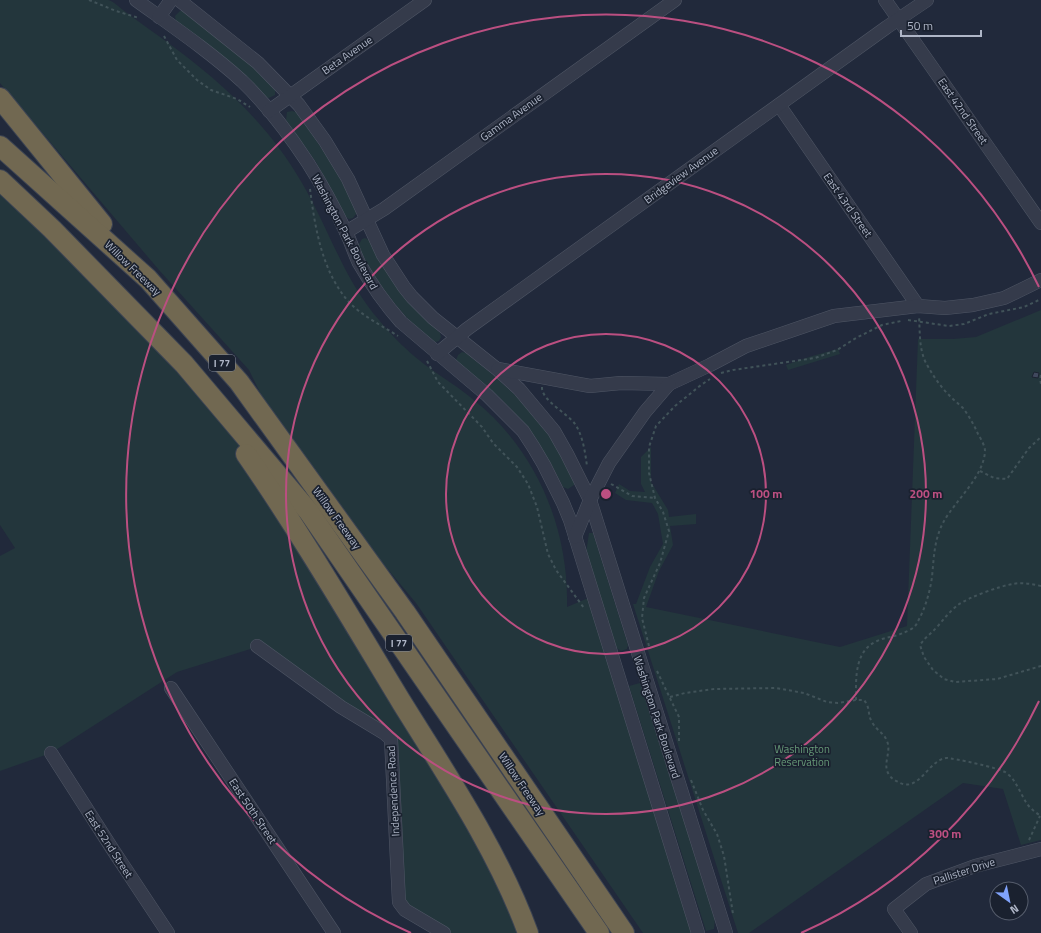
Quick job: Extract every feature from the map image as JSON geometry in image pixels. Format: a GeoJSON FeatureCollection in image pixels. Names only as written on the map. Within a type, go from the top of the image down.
{"type":"FeatureCollection","features":[{"type":"Feature","properties":{"kind":"highway"},"geometry":{"type":"LineString","coordinates":[[0,98],[75,192],[148,279]]}},
{"type":"Feature","properties":{"kind":"highway","name":"Willow Freeway"},"geometry":{"type":"LineString","coordinates":[[0,146],[148,279],[239,382],[405,612],[624,933]]}},
{"type":"Feature","properties":{"kind":"highway","name":"Willow Freeway"},"geometry":{"type":"LineString","coordinates":[[0,180],[52,229],[184,364],[309,512],[599,933]]}},
{"type":"Feature","properties":{"kind":"highway"},"geometry":{"type":"LineString","coordinates":[[0,192],[52,229]]}},
{"type":"Feature","properties":{"kind":"highway"},"geometry":{"type":"LineString","coordinates":[[184,364],[256,468],[478,826],[521,914],[528,933]]}},
{"type":"Feature","properties":{"kind":"street","name":"Washington Park Boulevard"},"geometry":{"type":"LineString","coordinates":[[136,0],[202,48],[242,81],[269,111],[308,163],[320,182],[359,261],[380,297],[432,357],[487,395],[523,432],[534,448],[563,503],[575,537],[698,933]]}},
{"type":"Feature","properties":{"kind":"street"},"geometry":{"type":"LineString","coordinates":[[159,16],[171,0]]}},
{"type":"Feature","properties":{"kind":"street","name":"Washington Park Boulevard"},"geometry":{"type":"LineString","coordinates":[[179,0],[249,55],[299,105],[337,160],[348,179],[383,255],[404,287],[433,318],[497,369],[519,389],[554,432],[567,454],[590,500],[726,933]]}},
{"type":"Feature","properties":{"kind":"street","name":"Beta Avenue"},"geometry":{"type":"LineString","coordinates":[[269,111],[425,0]]}},
{"type":"Feature","properties":{"kind":"street","name":"Gamma Avenue"},"geometry":{"type":"LineString","coordinates":[[346,232],[429,176],[675,0]]}},
{"type":"Feature","properties":{"kind":"street","name":"East 42nd Street"},"geometry":{"type":"LineString","coordinates":[[885,0],[1041,223]]}},
{"type":"Feature","properties":{"kind":"street","name":"Bridgeview Avenue"},"geometry":{"type":"LineString","coordinates":[[432,357],[457,337],[898,19],[927,0]]}},
{"type":"Feature","properties":{"kind":"street","name":"East 43rd Street"},"geometry":{"type":"LineString","coordinates":[[779,105],[918,306]]}},
{"type":"Feature","properties":{"kind":"street","name":"Washington Park Boulevard"},"geometry":{"type":"LineString","coordinates":[[497,369],[590,386],[621,383],[668,384],[710,365],[746,346],[834,316],[918,306],[944,308],[973,304],[1004,298],[1041,280]]}},
{"type":"Feature","properties":{"kind":"street","name":"Washington Park Boulevard"},"geometry":{"type":"LineString","coordinates":[[575,537],[590,500],[609,463],[645,412],[668,384]]}},
{"type":"Feature","properties":{"kind":"street","name":"Independence Road"},"geometry":{"type":"LineString","coordinates":[[257,646],[341,707],[384,733],[391,739],[399,902],[405,910],[444,933]]}},
{"type":"Feature","properties":{"kind":"street","name":"East 50th Street"},"geometry":{"type":"LineString","coordinates":[[171,688],[334,933]]}},
{"type":"Feature","properties":{"kind":"street","name":"East 52nd Street"},"geometry":{"type":"LineString","coordinates":[[51,753],[168,933]]}},
{"type":"Feature","properties":{"kind":"street","name":"Pallister Drive"},"geometry":{"type":"LineString","coordinates":[[911,933],[894,909],[926,884],[975,866],[1041,849]]}},
{"type":"Feature","properties":{"kind":"path"},"geometry":{"type":"LineString","coordinates":[[89,0],[116,12],[142,19]]}},
{"type":"Feature","properties":{"kind":"path"},"geometry":{"type":"LineString","coordinates":[[164,34],[177,60],[197,80],[211,90],[237,99],[253,110]]}},
{"type":"Feature","properties":{"kind":"path"},"geometry":{"type":"LineString","coordinates":[[308,185],[312,212],[330,274],[348,302],[371,320],[402,338]]}},
{"type":"Feature","properties":{"kind":"path"},"geometry":{"type":"LineString","coordinates":[[717,375],[733,370],[815,358],[836,350],[882,325],[906,320],[949,326],[964,324],[989,314],[1024,307],[1041,299]]}},
{"type":"Feature","properties":{"kind":"path"},"geometry":{"type":"LineString","coordinates":[[856,700],[858,668],[863,651],[876,641],[901,634],[910,630],[917,624],[926,602],[932,577],[936,541],[944,521],[980,470],[985,450],[980,437],[962,407],[953,400],[936,380],[925,361],[920,347],[918,306]]}},
{"type":"Feature","properties":{"kind":"path"},"geometry":{"type":"LineString","coordinates":[[432,357],[438,382],[482,427],[517,467],[528,484],[537,507],[548,554],[556,570],[584,608],[586,615]]}},
{"type":"Feature","properties":{"kind":"path"},"geometry":{"type":"LineString","coordinates":[[1041,375],[1041,384]]}},
{"type":"Feature","properties":{"kind":"path"},"geometry":{"type":"LineString","coordinates":[[649,646],[642,618],[644,598],[660,563],[669,532],[663,512],[655,498],[649,473],[648,447],[656,426],[675,406],[712,378]]}},
{"type":"Feature","properties":{"kind":"path"},"geometry":{"type":"LineString","coordinates":[[542,388],[543,395],[566,414],[575,425],[584,446],[587,468]]}},
{"type":"Feature","properties":{"kind":"path"},"geometry":{"type":"LineString","coordinates":[[980,470],[994,478],[1007,479],[1029,448],[1041,437]]}},
{"type":"Feature","properties":{"kind":"path"},"geometry":{"type":"LineString","coordinates":[[613,485],[632,496],[655,498]]}},
{"type":"Feature","properties":{"kind":"path"},"geometry":{"type":"LineString","coordinates":[[1041,586],[1028,583],[1014,584],[988,592],[959,604],[936,628],[925,637],[920,645],[924,658],[933,670],[944,679],[955,682],[997,679],[1041,666]]}},
{"type":"Feature","properties":{"kind":"path"},"geometry":{"type":"LineString","coordinates":[[656,667],[679,717],[679,747]]}},
{"type":"Feature","properties":{"kind":"path"},"geometry":{"type":"LineString","coordinates":[[670,697],[685,693],[714,689],[776,688],[804,693],[827,702],[838,703],[864,700],[868,705],[870,720],[888,742],[886,768],[894,780],[904,785],[912,783],[920,778],[937,761],[946,758],[996,769],[1005,772],[1011,777],[1028,806],[1041,816],[1024,854]]}},
{"type":"Feature","properties":{"kind":"path"},"geometry":{"type":"LineString","coordinates":[[689,775],[703,810],[717,834],[724,856],[734,918]]}},
{"type":"Feature","properties":{"kind":"green space"},"geometry":{"type":"Polygon","coordinates":[[[0,0],[108,0],[116,4],[184,54],[222,86],[257,121],[288,161],[312,200],[346,271],[367,305],[379,320],[400,343],[418,359],[475,401],[497,421],[516,443],[532,468],[545,494],[555,521],[562,549],[566,578],[567,607],[593,596],[698,933],[643,933],[416,603],[289,451],[249,370],[159,270],[0,83],[0,0]]]}},
{"type":"Feature","properties":{"kind":"green space"},"geometry":{"type":"Polygon","coordinates":[[[180,11],[184,11],[234,49],[275,88],[275,95],[269,98],[265,97],[176,21],[175,16],[180,11]]]}},
{"type":"Feature","properties":{"kind":"green space"},"geometry":{"type":"Polygon","coordinates":[[[287,112],[296,112],[305,124],[336,172],[356,210],[356,214],[353,218],[349,219],[345,216],[316,162],[286,120],[287,112]]]}},
{"type":"Feature","properties":{"kind":"green space"},"geometry":{"type":"Polygon","coordinates":[[[0,192],[184,364],[256,468],[338,598],[528,933],[444,933],[405,910],[392,746],[257,647],[177,672],[51,753],[0,771],[0,556],[15,548],[0,525],[0,192]]]}},
{"type":"Feature","properties":{"kind":"green space"},"geometry":{"type":"Polygon","coordinates":[[[365,238],[369,240],[416,310],[440,333],[441,337],[439,341],[432,341],[420,332],[382,287],[358,246],[362,239],[365,238]]]}},
{"type":"Feature","properties":{"kind":"green space","name":"Washington Reservation"},"geometry":{"type":"Polygon","coordinates":[[[1041,310],[1041,840],[1021,845],[1003,789],[963,783],[749,933],[738,933],[633,604],[636,604],[650,567],[663,544],[658,514],[652,503],[626,500],[615,493],[619,484],[630,491],[645,492],[641,484],[641,457],[651,447],[651,482],[668,510],[669,517],[696,514],[696,524],[670,526],[673,545],[659,571],[646,607],[840,647],[907,626],[918,339],[953,339],[976,337],[1041,310]]]}},
{"type":"Feature","properties":{"kind":"green space"},"geometry":{"type":"Polygon","coordinates":[[[838,349],[840,354],[788,370],[786,365],[812,356],[838,349]]]}},
{"type":"Feature","properties":{"kind":"green space"},"geometry":{"type":"Polygon","coordinates":[[[462,352],[466,353],[510,390],[536,418],[558,449],[574,480],[574,485],[568,489],[563,487],[551,464],[522,421],[499,397],[457,363],[456,360],[458,355],[462,352]]]}},
{"type":"Feature","properties":{"kind":"green space"},"geometry":{"type":"Polygon","coordinates":[[[589,533],[593,533],[628,645],[627,649],[621,651],[615,647],[586,553],[589,533]]]}},
{"type":"Feature","properties":{"kind":"green space"},"geometry":{"type":"Polygon","coordinates":[[[640,683],[715,918],[714,929],[706,931],[629,686],[640,683]]]}},
{"type":"Feature","properties":{"kind":"building"},"geometry":{"type":"Polygon","coordinates":[[[1034,372],[1039,373],[1038,378],[1032,377],[1034,372]]]}}]}
